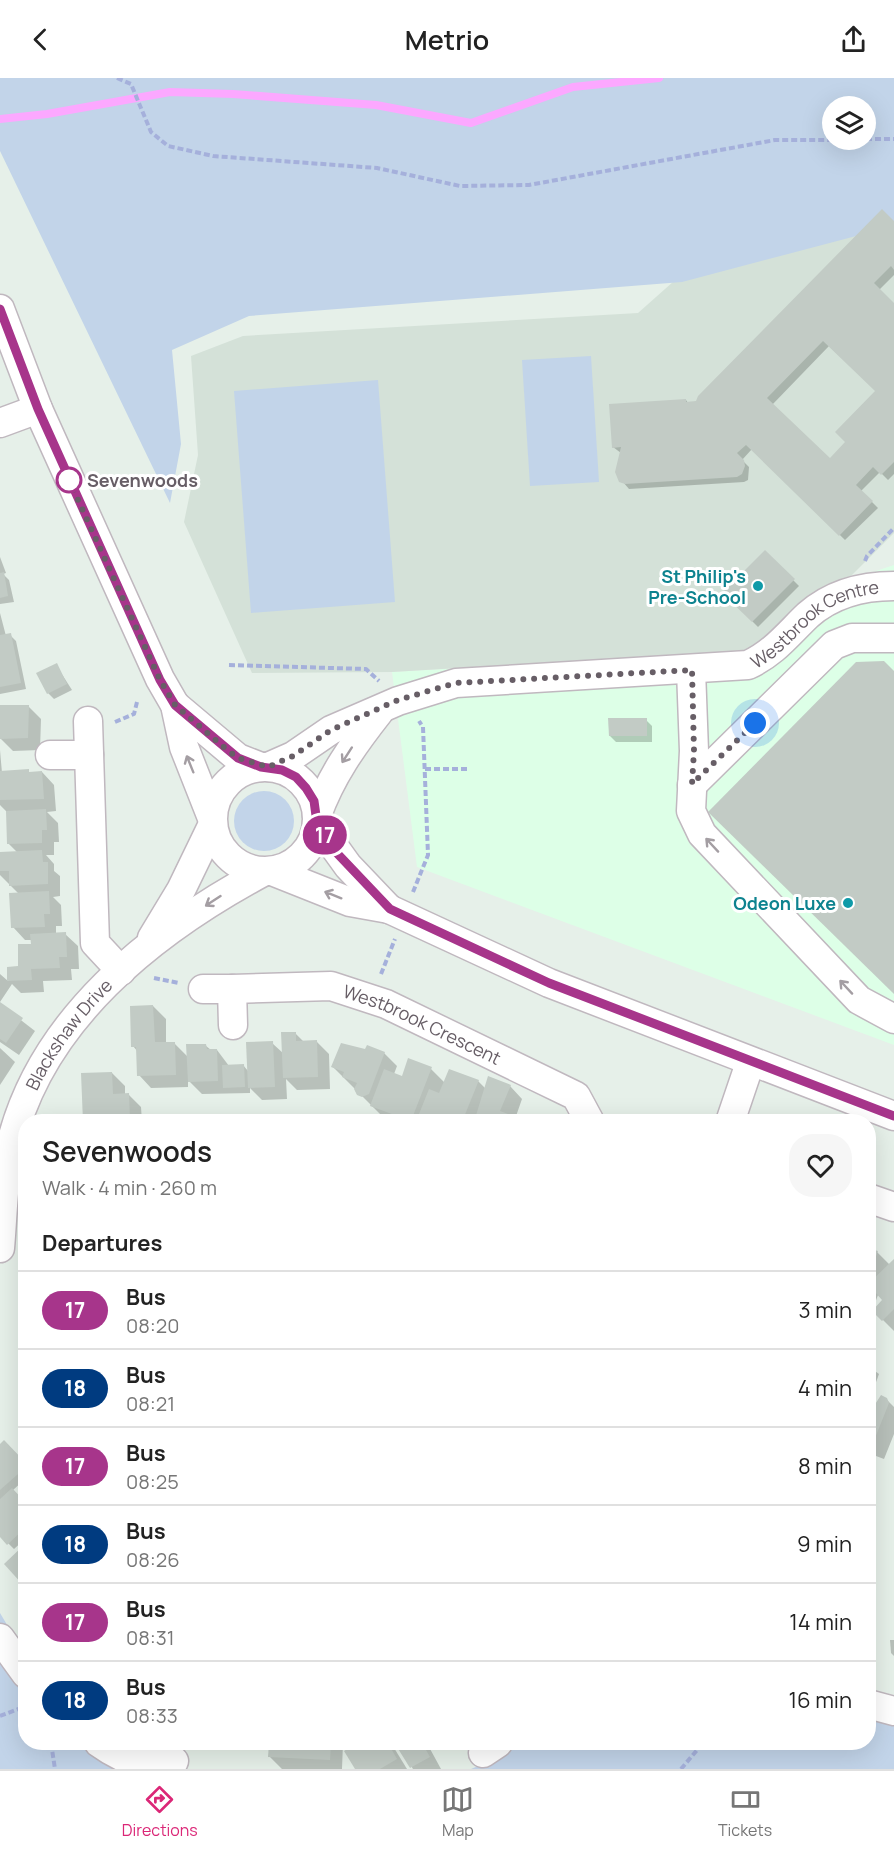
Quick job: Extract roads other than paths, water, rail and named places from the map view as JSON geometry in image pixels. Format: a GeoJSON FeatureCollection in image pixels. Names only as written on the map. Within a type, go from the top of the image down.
{"type":"FeatureCollection","features":[{"type":"Feature","properties":{"kind":"street"},"geometry":{"type":"LineString","coordinates":[[0,309],[38,409],[160,680],[175,705],[184,747],[212,822],[216,840],[230,858],[249,869],[267,871],[350,902],[390,909],[549,983],[894,1116]]}},
{"type":"Feature","properties":{"kind":"street"},"geometry":{"type":"LineString","coordinates":[[0,423],[38,409]]}},
{"type":"Feature","properties":{"kind":"street","name":"Westbrook Centre"},"geometry":{"type":"LineString","coordinates":[[381,695],[398,700],[456,683],[748,665],[779,646],[809,614],[826,602],[863,588],[894,586]]}},
{"type":"Feature","properties":{"kind":"street"},"geometry":{"type":"LineString","coordinates":[[692,784],[834,645],[852,638],[894,638]]}},
{"type":"Feature","properties":{"kind":"street"},"geometry":{"type":"LineString","coordinates":[[692,670],[694,751],[691,811],[702,834],[859,1000],[894,1019]]}},
{"type":"Feature","properties":{"kind":"street","name":"Westbrook Centre"},"geometry":{"type":"LineString","coordinates":[[264,767],[293,756],[381,695]]}},
{"type":"Feature","properties":{"kind":"street","name":"Westbrook Centre"},"geometry":{"type":"LineString","coordinates":[[317,819],[325,792],[381,695]]}},
{"type":"Feature","properties":{"kind":"street"},"geometry":{"type":"LineString","coordinates":[[175,705],[238,758],[289,774],[306,788],[314,801],[317,819],[313,840],[303,855],[289,866],[267,871]]}},
{"type":"Feature","properties":{"kind":"street"},"geometry":{"type":"LineString","coordinates":[[88,721],[95,943],[122,971]]}},
{"type":"Feature","properties":{"kind":"street"},"geometry":{"type":"LineString","coordinates":[[50,755],[89,755]]}},
{"type":"Feature","properties":{"kind":"street"},"geometry":{"type":"LineString","coordinates":[[212,822],[215,803],[222,789],[232,778],[264,767]]}},
{"type":"Feature","properties":{"kind":"street"},"geometry":{"type":"LineString","coordinates":[[317,819],[348,866],[390,909]]}},
{"type":"Feature","properties":{"kind":"street","name":"Blackshaw Drive"},"geometry":{"type":"LineString","coordinates":[[148,945],[181,890],[212,822]]}},
{"type":"Feature","properties":{"kind":"street","name":"Blackshaw Drive"},"geometry":{"type":"LineString","coordinates":[[0,1248],[8,1124],[29,1094],[60,1039],[73,1021],[148,945],[267,871]]}},
{"type":"Feature","properties":{"kind":"street","name":"Westbrook Crescent"},"geometry":{"type":"LineString","coordinates":[[203,989],[331,986],[371,999],[386,1004],[576,1096],[586,1114]]}},
{"type":"Feature","properties":{"kind":"street"},"geometry":{"type":"LineString","coordinates":[[232,989],[233,1025]]}},
{"type":"Feature","properties":{"kind":"street"},"geometry":{"type":"LineString","coordinates":[[733,1114],[750,1062]]}},
{"type":"Feature","properties":{"kind":"street"},"geometry":{"type":"LineString","coordinates":[[876,1201],[894,1207]]}},
{"type":"Feature","properties":{"kind":"street"},"geometry":{"type":"LineString","coordinates":[[0,1638],[18,1663]]}},
{"type":"Feature","properties":{"kind":"street"},"geometry":{"type":"LineString","coordinates":[[876,1706],[894,1711]]}},
{"type":"Feature","properties":{"kind":"street"},"geometry":{"type":"LineString","coordinates":[[109,1750],[144,1765],[155,1766],[178,1758]]}},
{"type":"Feature","properties":{"kind":"waterway"},"geometry":{"type":"LineString","coordinates":[[0,119],[47,114],[170,92],[233,94],[376,105],[471,123],[573,87],[659,78]]}},
{"type":"Feature","properties":{"kind":"place","name":"Sevenwoods"},"geometry":{"type":"Point","coordinates":[69,480]}},
{"type":"Feature","properties":{"kind":"place","name":"St Philip's Pre-School"},"geometry":{"type":"Point","coordinates":[758,586]}},
{"type":"Feature","properties":{"kind":"place","name":"Odeon Luxe"},"geometry":{"type":"Point","coordinates":[848,903]}}]}
